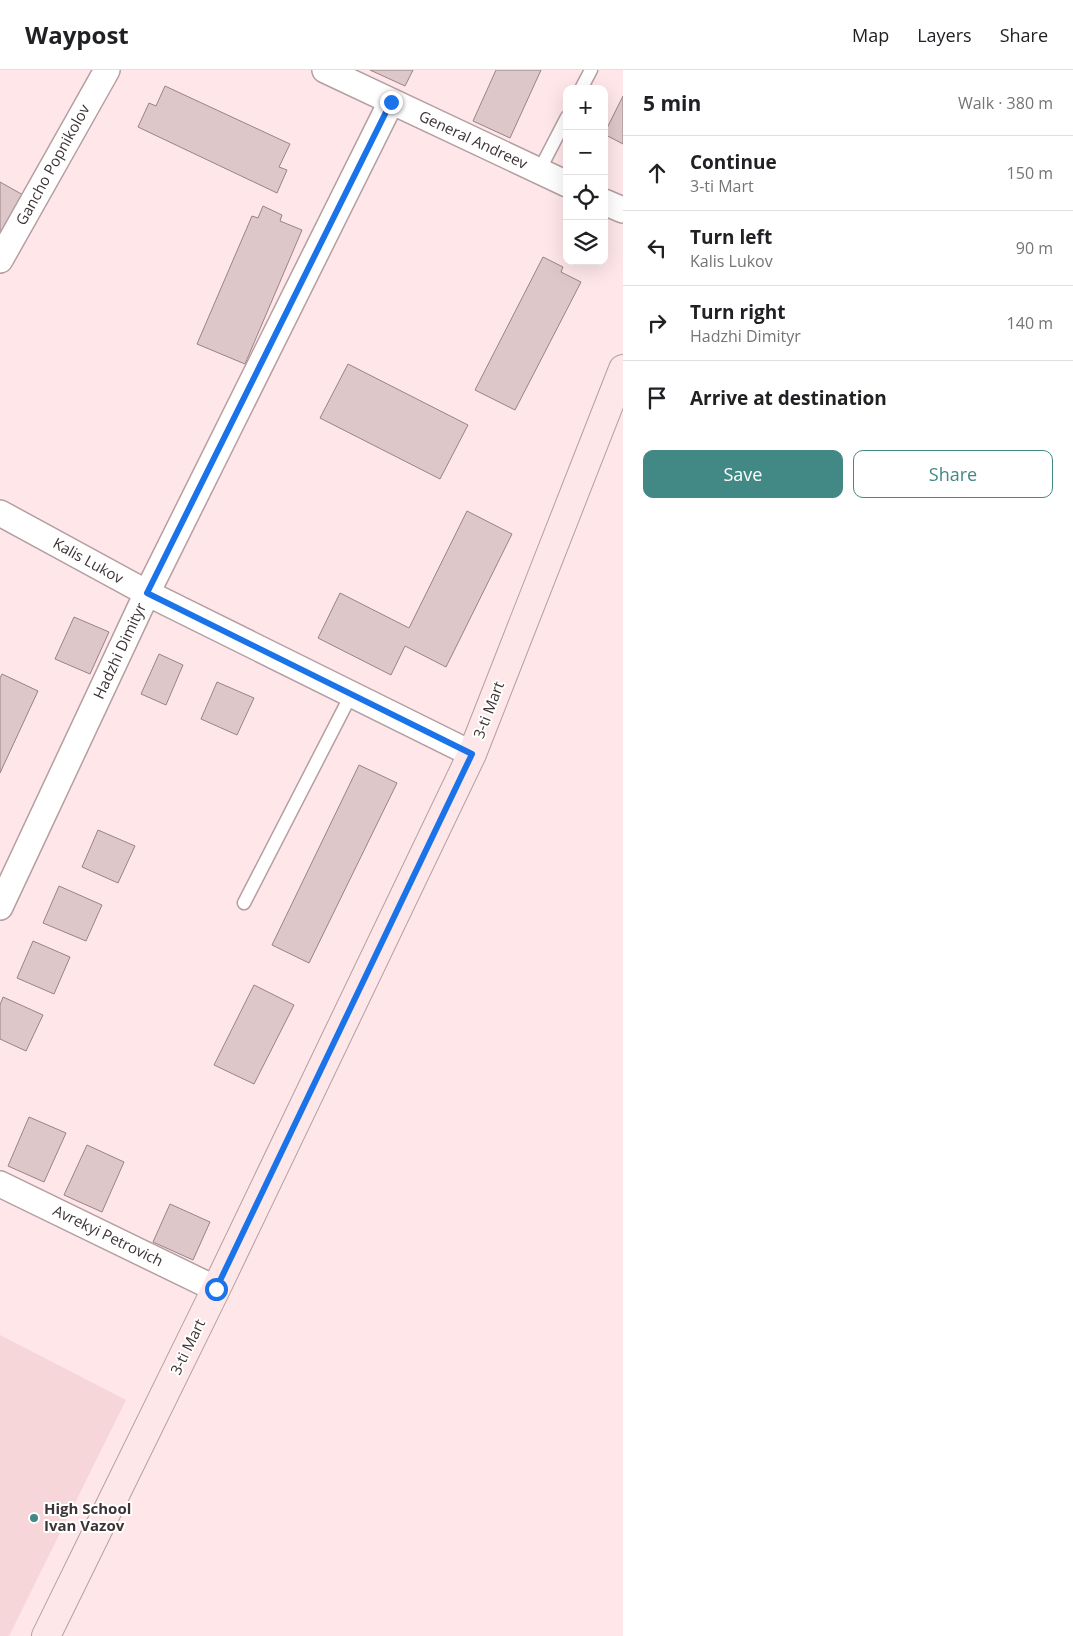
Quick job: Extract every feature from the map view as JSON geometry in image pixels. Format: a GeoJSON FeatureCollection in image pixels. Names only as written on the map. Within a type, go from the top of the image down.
{"type":"FeatureCollection","features":[{"type":"Feature","properties":{"kind":"street","name":"Gancho Popnikolov"},"geometry":{"type":"LineString","coordinates":[[0,260],[107,70]]}},
{"type":"Feature","properties":{"kind":"street","name":"General Andreev"},"geometry":{"type":"LineString","coordinates":[[325,70],[563,182]]}},
{"type":"Feature","properties":{"kind":"street","name":"Hadzhi Dimityr"},"geometry":{"type":"LineString","coordinates":[[0,907],[147,593],[391,102]]}},
{"type":"Feature","properties":{"kind":"street"},"geometry":{"type":"LineString","coordinates":[[608,204],[623,210]]}},
{"type":"Feature","properties":{"kind":"street","name":"3-ti Mart"},"geometry":{"type":"LineString","coordinates":[[46,1636],[216,1289],[472,754],[623,369]]}},
{"type":"Feature","properties":{"kind":"street","name":"Kalis Lukov"},"geometry":{"type":"LineString","coordinates":[[0,513],[147,593],[472,754]]}},
{"type":"Feature","properties":{"kind":"street","name":"Avrekyi Petrovich"},"geometry":{"type":"LineString","coordinates":[[0,1184],[216,1289]]}},
{"type":"Feature","properties":{"kind":"lane"},"geometry":{"type":"LineString","coordinates":[[583,85],[591,70]]}},
{"type":"Feature","properties":{"kind":"lane"},"geometry":{"type":"LineString","coordinates":[[539,171],[563,125]]}},
{"type":"Feature","properties":{"kind":"lane"},"geometry":{"type":"LineString","coordinates":[[244,903],[352,693]]}},
{"type":"Feature","properties":{"kind":"shaded area","name":"High School Ivan Vazov"},"geometry":{"type":"Polygon","coordinates":[[[0,1335],[126,1400],[9,1636],[0,1636],[0,1335]]]}},
{"type":"Feature","properties":{"kind":"building"},"geometry":{"type":"Polygon","coordinates":[[[370,70],[413,70],[405,86],[370,70]]]}},
{"type":"Feature","properties":{"kind":"building"},"geometry":{"type":"Polygon","coordinates":[[[496,70],[541,70],[510,138],[473,121],[496,70]]]}},
{"type":"Feature","properties":{"kind":"building"},"geometry":{"type":"Polygon","coordinates":[[[165,86],[290,144],[279,167],[287,170],[277,193],[138,127],[149,103],[156,106],[165,86]]]}},
{"type":"Feature","properties":{"kind":"building"},"geometry":{"type":"Polygon","coordinates":[[[623,96],[623,144],[608,136],[608,126],[623,96]]]}},
{"type":"Feature","properties":{"kind":"building"},"geometry":{"type":"Polygon","coordinates":[[[0,182],[25,196],[0,241],[0,182]]]}},
{"type":"Feature","properties":{"kind":"building"},"geometry":{"type":"Polygon","coordinates":[[[263,206],[282,215],[280,221],[302,230],[245,364],[197,344],[252,216],[258,218],[263,206]]]}},
{"type":"Feature","properties":{"kind":"building"},"geometry":{"type":"Polygon","coordinates":[[[543,257],[563,267],[561,272],[581,282],[515,410],[475,390],[543,257]]]}},
{"type":"Feature","properties":{"kind":"building"},"geometry":{"type":"Polygon","coordinates":[[[348,364],[468,425],[440,479],[320,418],[348,364]]]}},
{"type":"Feature","properties":{"kind":"building"},"geometry":{"type":"Polygon","coordinates":[[[467,511],[512,534],[446,667],[405,646],[391,675],[318,638],[340,593],[409,628],[467,511]]]}},
{"type":"Feature","properties":{"kind":"building"},"geometry":{"type":"Polygon","coordinates":[[[74,617],[109,632],[90,674],[55,659],[74,617]]]}},
{"type":"Feature","properties":{"kind":"building"},"geometry":{"type":"Polygon","coordinates":[[[159,654],[183,665],[166,705],[141,694],[159,654]]]}},
{"type":"Feature","properties":{"kind":"building"},"geometry":{"type":"Polygon","coordinates":[[[2,674],[38,691],[0,773],[0,678],[2,674]]]}},
{"type":"Feature","properties":{"kind":"building"},"geometry":{"type":"Polygon","coordinates":[[[217,682],[254,698],[237,735],[201,719],[217,682]]]}},
{"type":"Feature","properties":{"kind":"building"},"geometry":{"type":"Polygon","coordinates":[[[359,765],[397,783],[309,963],[272,945],[359,765]]]}},
{"type":"Feature","properties":{"kind":"building"},"geometry":{"type":"Polygon","coordinates":[[[98,830],[135,846],[118,883],[82,867],[98,830]]]}},
{"type":"Feature","properties":{"kind":"building"},"geometry":{"type":"Polygon","coordinates":[[[59,886],[102,905],[86,941],[43,923],[59,886]]]}},
{"type":"Feature","properties":{"kind":"building"},"geometry":{"type":"Polygon","coordinates":[[[33,941],[70,957],[54,994],[17,978],[33,941]]]}},
{"type":"Feature","properties":{"kind":"building"},"geometry":{"type":"Polygon","coordinates":[[[254,985],[294,1005],[254,1084],[214,1065],[254,985]]]}},
{"type":"Feature","properties":{"kind":"building"},"geometry":{"type":"Polygon","coordinates":[[[3,997],[43,1015],[26,1051],[0,1039],[0,1005],[3,997]]]}},
{"type":"Feature","properties":{"kind":"building"},"geometry":{"type":"Polygon","coordinates":[[[29,1117],[66,1133],[44,1182],[8,1166],[29,1117]]]}},
{"type":"Feature","properties":{"kind":"building"},"geometry":{"type":"Polygon","coordinates":[[[87,1145],[124,1162],[102,1212],[64,1195],[87,1145]]]}},
{"type":"Feature","properties":{"kind":"building"},"geometry":{"type":"Polygon","coordinates":[[[170,1204],[210,1222],[193,1260],[153,1242],[170,1204]]]}},
{"type":"Feature","properties":{"kind":"place","name":"High School Ivan Vazov"},"geometry":{"type":"Point","coordinates":[34,1518]}},
{"type":"Feature","properties":{"kind":"route"},"geometry":{"type":"LineString","coordinates":[[216,1289],[472,754],[147,593],[391,102]]}}]}
